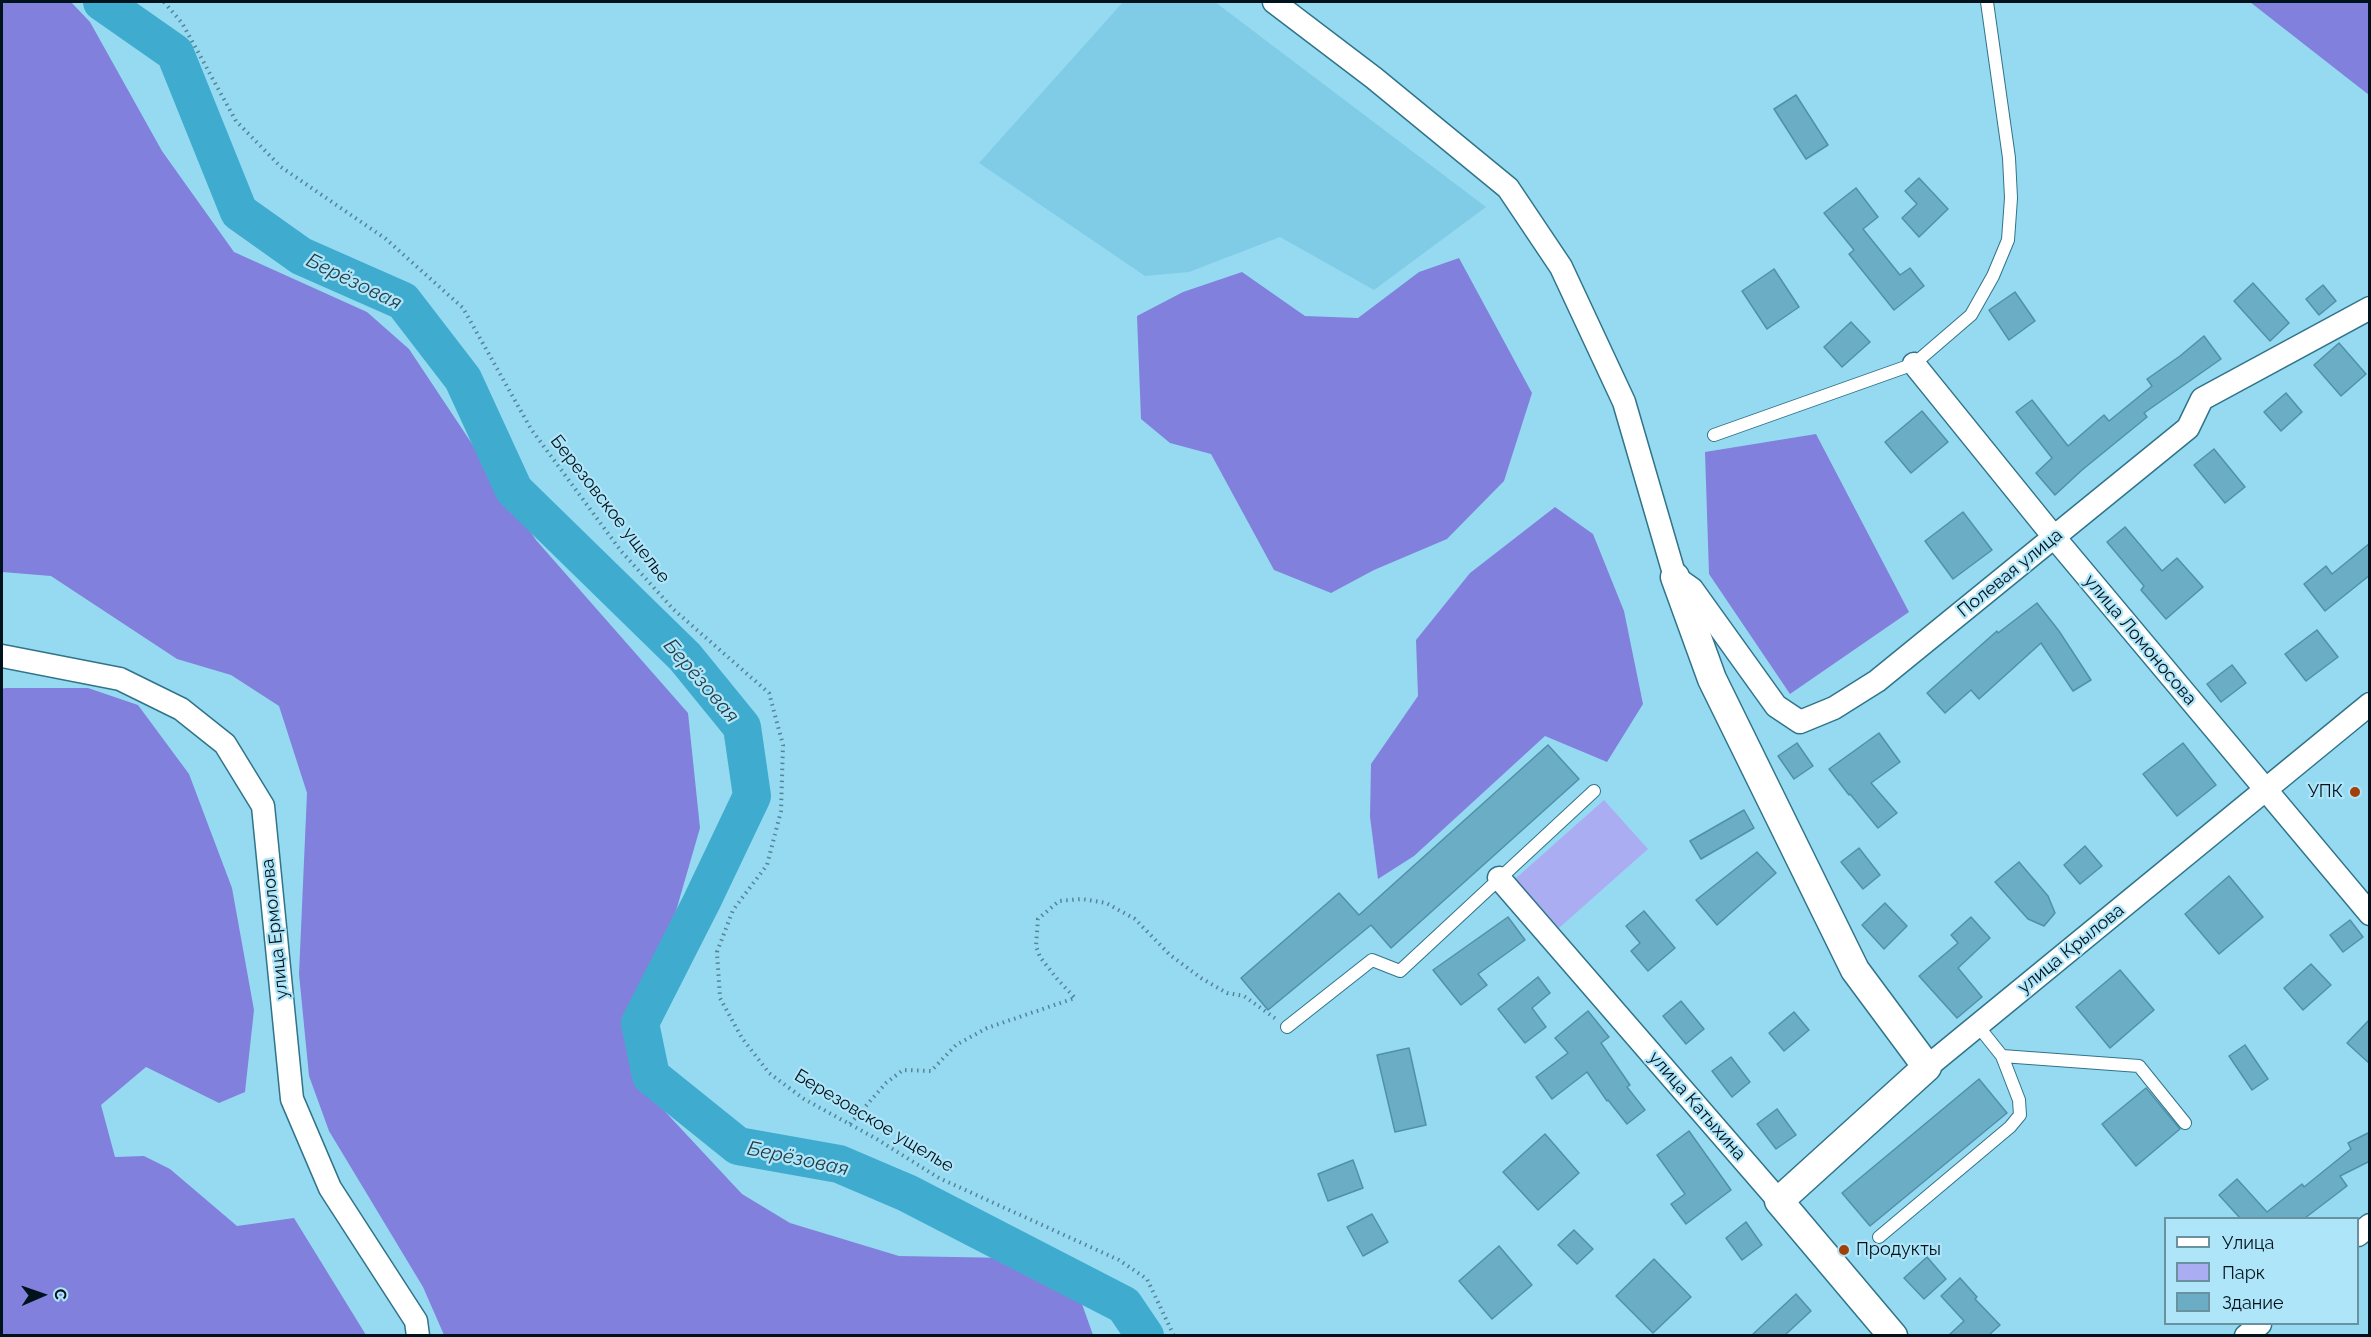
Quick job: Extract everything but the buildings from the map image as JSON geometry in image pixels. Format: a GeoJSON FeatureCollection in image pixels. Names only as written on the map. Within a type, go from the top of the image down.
{"type":"FeatureCollection","features":[{"type":"Feature","properties":{"kind":"street"},"geometry":{"type":"LineString","coordinates":[[1274,2],[1374,78],[1508,189],[1561,267],[1624,402],[1674,577],[1712,679],[1855,970],[1927,1067]]}},
{"type":"Feature","properties":{"kind":"street","name":"Полевая улица"},"geometry":{"type":"LineString","coordinates":[[1674,577],[1692,589],[1776,706],[1800,722],[1834,708],[1877,681],[2188,428],[2202,399],[2370,308]]}},
{"type":"Feature","properties":{"kind":"street","name":"улица Ломоносова"},"geometry":{"type":"LineString","coordinates":[[1914,364],[2054,537],[2370,914]]}},
{"type":"Feature","properties":{"kind":"street","name":"улица Ермолова"},"geometry":{"type":"LineString","coordinates":[[2,656],[120,679],[181,709],[225,744],[263,806],[292,1099],[330,1188],[416,1321],[418,1335]]}},
{"type":"Feature","properties":{"kind":"street","name":"улица Крылова"},"geometry":{"type":"LineString","coordinates":[[1779,1201],[1927,1067],[2370,704]]}},
{"type":"Feature","properties":{"kind":"street","name":"улица Катыхина"},"geometry":{"type":"LineString","coordinates":[[1499,878],[1893,1335]]}},
{"type":"Feature","properties":{"kind":"street"},"geometry":{"type":"LineString","coordinates":[[2246,1335],[2258,1325]]}},
{"type":"Feature","properties":{"kind":"lane"},"geometry":{"type":"LineString","coordinates":[[1714,435],[1914,364],[1971,315],[1993,276],[2008,240],[2011,198],[2008,158],[1987,2]]}},
{"type":"Feature","properties":{"kind":"lane"},"geometry":{"type":"LineString","coordinates":[[1287,1027],[1372,960],[1400,970],[1594,791]]}},
{"type":"Feature","properties":{"kind":"lane"},"geometry":{"type":"LineString","coordinates":[[1879,1237],[2010,1127],[2020,1115],[2019,1100],[2002,1056],[1977,1026]]}},
{"type":"Feature","properties":{"kind":"lane"},"geometry":{"type":"LineString","coordinates":[[2002,1056],[2139,1066],[2185,1123]]}},
{"type":"Feature","properties":{"kind":"path","name":"Березовское ущелье"},"geometry":{"type":"LineString","coordinates":[[164,2],[182,23],[236,121],[281,167],[386,238],[462,308],[531,429],[621,551],[673,609],[769,693],[783,745],[781,811],[767,865],[733,910],[717,952],[720,998],[742,1038],[769,1073],[804,1098],[939,1178],[1119,1260],[1148,1279],[1174,1335]]}},
{"type":"Feature","properties":{"kind":"path"},"geometry":{"type":"LineString","coordinates":[[850,1124],[886,1083],[903,1071],[931,1071],[956,1045],[987,1028],[1075,998],[1052,973],[1040,957],[1036,946],[1038,919],[1059,901],[1082,899],[1106,903],[1135,920],[1170,955],[1202,978],[1227,993],[1245,996],[1287,1027]]}},
{"type":"Feature","properties":{"kind":"shaded area"},"geometry":{"type":"Polygon","coordinates":[[[2,2],[71,2],[90,22],[162,151],[234,252],[367,312],[409,349],[536,540],[688,713],[700,828],[676,911],[629,1009],[631,1063],[644,1089],[742,1194],[790,1223],[899,1256],[1010,1258],[1082,1304],[1093,1335],[444,1335],[423,1287],[329,1131],[309,1076],[299,974],[307,793],[279,706],[231,675],[177,659],[51,576],[2,572],[2,2]]]}},
{"type":"Feature","properties":{"kind":"shaded area"},"geometry":{"type":"Polygon","coordinates":[[[1123,2],[1215,2],[1486,207],[1374,290],[1280,237],[1189,272],[1145,276],[979,163],[1123,2]]]}},
{"type":"Feature","properties":{"kind":"shaded area"},"geometry":{"type":"Polygon","coordinates":[[[2250,2],[2369,2],[2369,95],[2250,2]]]}},
{"type":"Feature","properties":{"kind":"shaded area"},"geometry":{"type":"Polygon","coordinates":[[[1459,258],[1532,393],[1504,481],[1447,539],[1374,570],[1331,593],[1274,570],[1211,454],[1170,443],[1141,419],[1137,316],[1183,292],[1242,272],[1305,316],[1358,318],[1419,272],[1459,258]]]}},
{"type":"Feature","properties":{"kind":"shaded area"},"geometry":{"type":"Polygon","coordinates":[[[1816,434],[1909,612],[1790,694],[1709,574],[1705,452],[1816,434]]]}},
{"type":"Feature","properties":{"kind":"shaded area"},"geometry":{"type":"Polygon","coordinates":[[[1555,507],[1593,534],[1624,611],[1643,704],[1607,762],[1545,736],[1414,856],[1378,879],[1370,817],[1371,764],[1418,696],[1416,640],[1470,573],[1555,507]]]}},
{"type":"Feature","properties":{"kind":"shaded area"},"geometry":{"type":"Polygon","coordinates":[[[88,688],[138,705],[189,774],[232,888],[254,1010],[245,1092],[219,1103],[146,1067],[101,1105],[115,1157],[144,1156],[170,1169],[237,1226],[294,1218],[366,1335],[2,1335],[2,689],[88,688]]]}},
{"type":"Feature","properties":{"kind":"green space"},"geometry":{"type":"Polygon","coordinates":[[[1604,800],[1648,849],[1559,928],[1515,879],[1604,800]]]}},
{"type":"Feature","properties":{"kind":"waterway","name":"Берёзовая"},"geometry":{"type":"LineString","coordinates":[[102,2],[175,53],[239,212],[301,256],[403,301],[463,379],[514,490],[685,657],[742,727],[752,796],[640,1023],[651,1076],[738,1146],[839,1164],[907,1193],[1124,1305],[1145,1336]]}},
{"type":"Feature","properties":{"kind":"place","name":"УПК"},"geometry":{"type":"Point","coordinates":[2355,792]}},
{"type":"Feature","properties":{"kind":"place","name":"Продукты"},"geometry":{"type":"Point","coordinates":[1844,1250]}}]}
